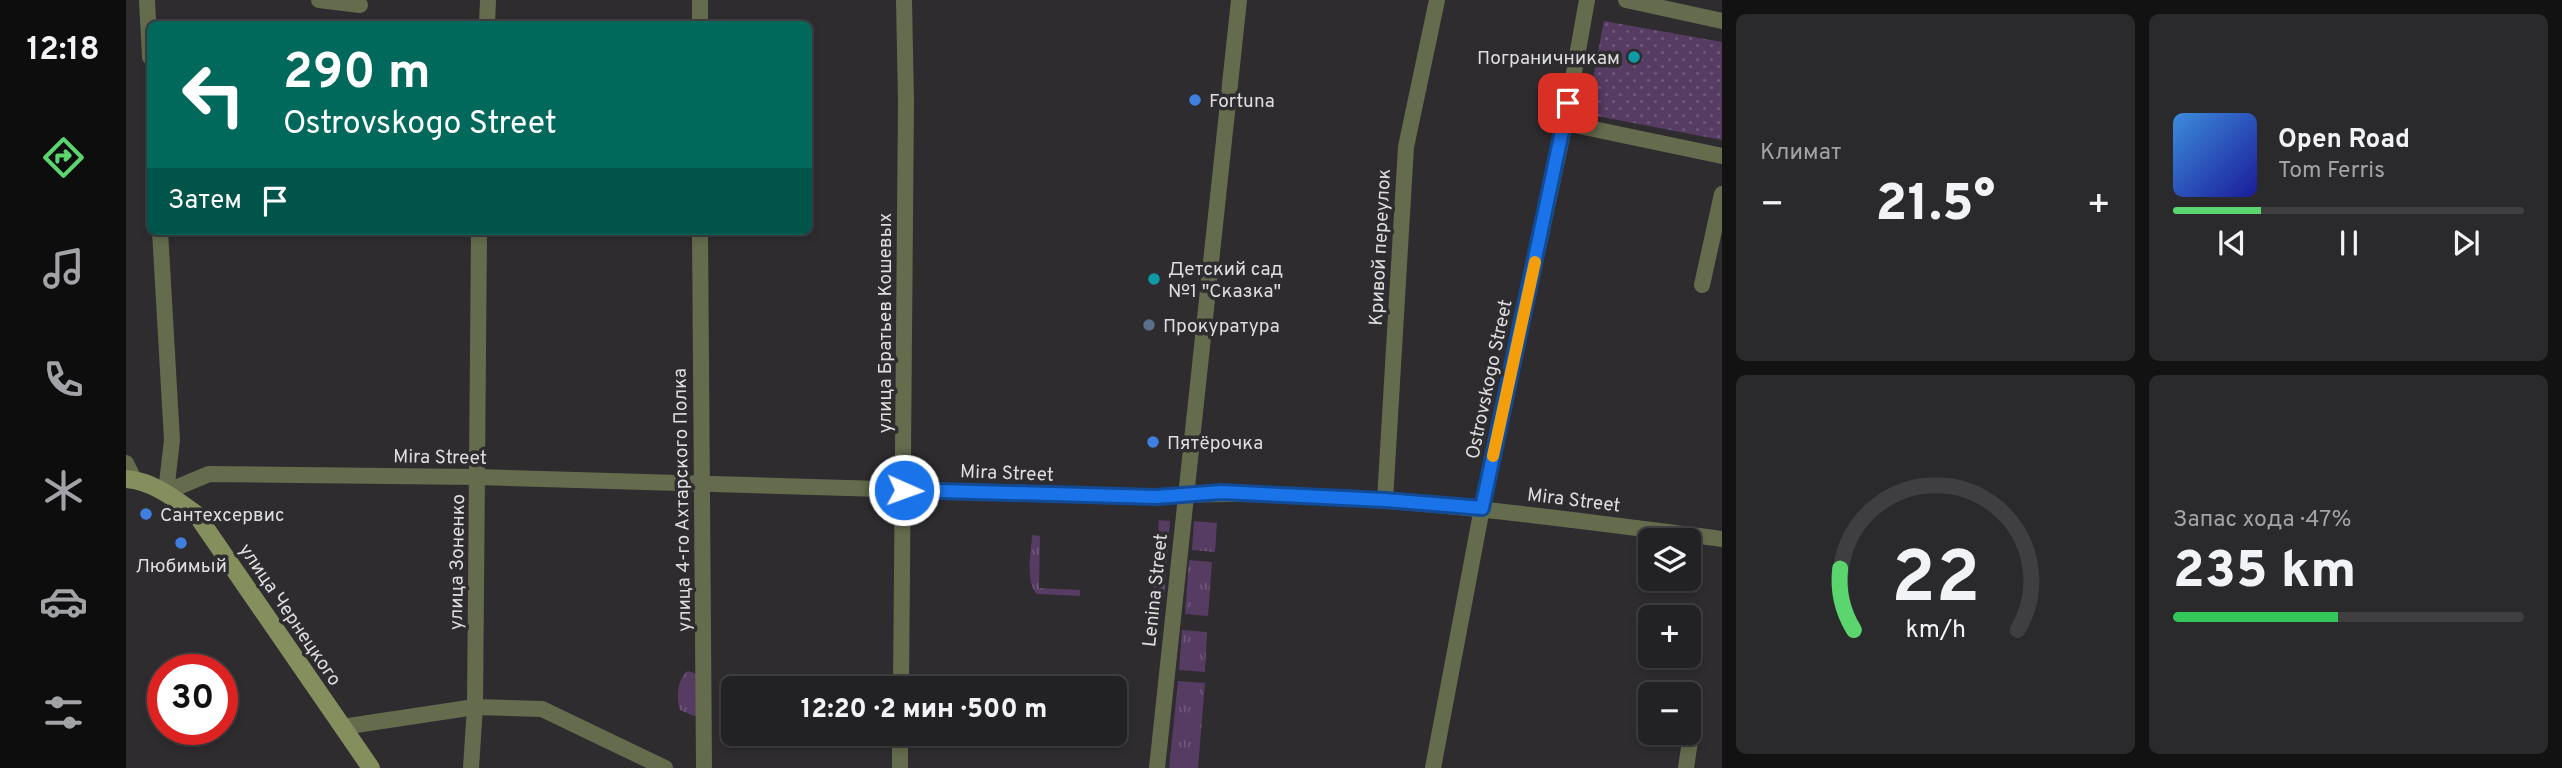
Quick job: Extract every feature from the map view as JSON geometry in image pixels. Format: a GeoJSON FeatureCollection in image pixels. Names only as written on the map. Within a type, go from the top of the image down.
{"type":"FeatureCollection","features":[{"type":"Feature","properties":{"kind":"street"},"geometry":{"type":"LineString","coordinates":[[147,0],[148,21]]}},
{"type":"Feature","properties":{"kind":"street"},"geometry":{"type":"LineString","coordinates":[[319,0],[360,5]]}},
{"type":"Feature","properties":{"kind":"street"},"geometry":{"type":"LineString","coordinates":[[486,21],[488,0]]}},
{"type":"Feature","properties":{"kind":"street"},"geometry":{"type":"LineString","coordinates":[[700,0],[700,21]]}},
{"type":"Feature","properties":{"kind":"street","name":"улица Братьев Кошевых"},"geometry":{"type":"LineString","coordinates":[[901,676],[906,101],[904,0]]}},
{"type":"Feature","properties":{"kind":"street","name":"Lenina Street"},"geometry":{"type":"LineString","coordinates":[[1157,768],[1239,0]]}},
{"type":"Feature","properties":{"kind":"street","name":"Кривой переулок"},"geometry":{"type":"LineString","coordinates":[[1385,500],[1406,147],[1437,0]]}},
{"type":"Feature","properties":{"kind":"street","name":"Ostrovskogo Street"},"geometry":{"type":"LineString","coordinates":[[1433,768],[1482,508],[1564,123],[1587,0]]}},
{"type":"Feature","properties":{"kind":"street"},"geometry":{"type":"LineString","coordinates":[[1626,0],[1722,21]]}},
{"type":"Feature","properties":{"kind":"street"},"geometry":{"type":"LineString","coordinates":[[1564,123],[1722,156]]}},
{"type":"Feature","properties":{"kind":"street"},"geometry":{"type":"LineString","coordinates":[[1702,285],[1722,194]]}},
{"type":"Feature","properties":{"kind":"street"},"geometry":{"type":"LineString","coordinates":[[129,474],[166,492],[172,440],[160,235]]}},
{"type":"Feature","properties":{"kind":"street","name":"улица Зоненко"},"geometry":{"type":"LineString","coordinates":[[471,768],[475,707],[479,235]]}},
{"type":"Feature","properties":{"kind":"street","name":"улица 4-го Ахтарского Полка"},"geometry":{"type":"LineString","coordinates":[[701,235],[704,768]]}},
{"type":"Feature","properties":{"kind":"street","name":"Mira Street"},"geometry":{"type":"LineString","coordinates":[[166,492],[209,474],[477,477],[1156,497],[1221,492],[1482,508],[1722,539]]}},
{"type":"Feature","properties":{"kind":"street","name":"улица Чернецкого"},"geometry":{"type":"LineString","coordinates":[[166,492],[196,514],[371,768]]}},
{"type":"Feature","properties":{"kind":"street"},"geometry":{"type":"LineString","coordinates":[[342,727],[475,707],[542,709],[666,768]]}},
{"type":"Feature","properties":{"kind":"street"},"geometry":{"type":"LineString","coordinates":[[1686,768],[1689,745]]}},
{"type":"Feature","properties":{"kind":"street"},"geometry":{"type":"LineString","coordinates":[[900,768],[901,746]]}},
{"type":"Feature","properties":{"kind":"green space"},"geometry":{"type":"Polygon","coordinates":[[[1604,21],[1722,42],[1722,140],[1586,114],[1604,21]]]}},
{"type":"Feature","properties":{"kind":"green space"},"geometry":{"type":"Polygon","coordinates":[[[1159,520],[1170,521],[1164,599],[1153,598],[1159,520]]]}},
{"type":"Feature","properties":{"kind":"green space"},"geometry":{"type":"Polygon","coordinates":[[[1194,521],[1217,523],[1215,552],[1192,550],[1194,521]]]}},
{"type":"Feature","properties":{"kind":"green space"},"geometry":{"type":"Polygon","coordinates":[[[1032,535],[1040,536],[1039,588],[1080,590],[1080,596],[1037,594],[1030,574],[1032,535]]]}},
{"type":"Feature","properties":{"kind":"green space"},"geometry":{"type":"Polygon","coordinates":[[[1189,560],[1212,562],[1208,616],[1185,614],[1189,560]]]}},
{"type":"Feature","properties":{"kind":"green space"},"geometry":{"type":"Polygon","coordinates":[[[1182,630],[1207,632],[1205,672],[1179,670],[1182,630]]]}},
{"type":"Feature","properties":{"kind":"green space"},"geometry":{"type":"Polygon","coordinates":[[[688,671],[697,674],[699,715],[694,716],[680,710],[678,700],[678,689],[688,671]]]}},
{"type":"Feature","properties":{"kind":"green space"},"geometry":{"type":"Polygon","coordinates":[[[1178,681],[1205,683],[1198,768],[1169,768],[1178,681]]]}},
{"type":"Feature","properties":{"kind":"slow traffic"},"geometry":{"type":"LineString","coordinates":[[1493,456],[1535,262]]}},
{"type":"Feature","properties":{"kind":"place","name":"Пограничникам"},"geometry":{"type":"Point","coordinates":[1634,57]}},
{"type":"Feature","properties":{"kind":"place","name":"Fortuna"},"geometry":{"type":"Point","coordinates":[1195,100]}},
{"type":"Feature","properties":{"kind":"place","name":"Детский сад №1 \"Сказка\""},"geometry":{"type":"Point","coordinates":[1154,279]}},
{"type":"Feature","properties":{"kind":"place","name":"Прокуратура"},"geometry":{"type":"Point","coordinates":[1149,325]}},
{"type":"Feature","properties":{"kind":"place","name":"Пятёрочка"},"geometry":{"type":"Point","coordinates":[1153,442]}},
{"type":"Feature","properties":{"kind":"place","name":"Сантехсервис"},"geometry":{"type":"Point","coordinates":[146,514]}},
{"type":"Feature","properties":{"kind":"place","name":"Любимый"},"geometry":{"type":"Point","coordinates":[181,543]}},
{"type":"Feature","properties":{"kind":"route"},"geometry":{"type":"LineString","coordinates":[[904,490],[1156,497],[1221,492],[1482,508],[1568,103]]}}]}
